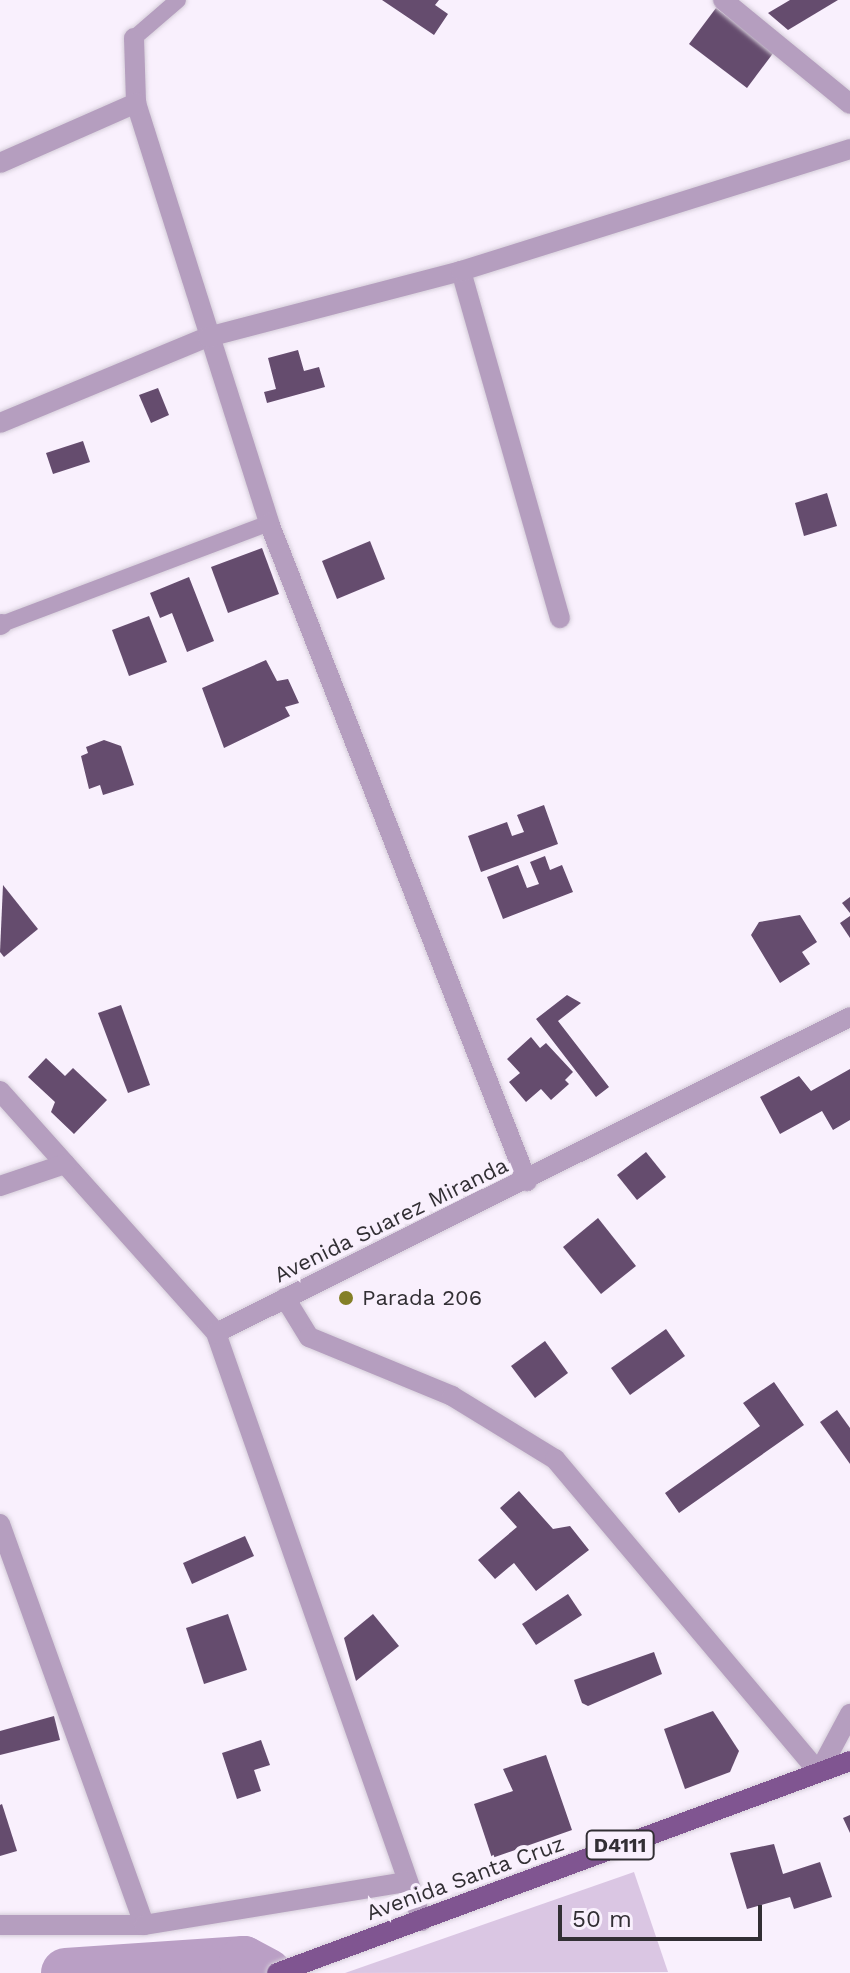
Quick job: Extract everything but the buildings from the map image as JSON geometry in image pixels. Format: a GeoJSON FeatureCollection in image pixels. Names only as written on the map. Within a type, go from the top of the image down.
{"type":"FeatureCollection","features":[{"type":"Feature","properties":{"kind":"main road","name":"Avenida Santa Cruz"},"geometry":{"type":"LineString","coordinates":[[277,1973],[850,1761]]}},
{"type":"Feature","properties":{"kind":"street"},"geometry":{"type":"LineString","coordinates":[[723,0],[850,104]]}},
{"type":"Feature","properties":{"kind":"street"},"geometry":{"type":"LineString","coordinates":[[134,38],[136,103],[269,523],[527,1181]]}},
{"type":"Feature","properties":{"kind":"street"},"geometry":{"type":"LineString","coordinates":[[0,163],[136,103]]}},
{"type":"Feature","properties":{"kind":"street"},"geometry":{"type":"LineString","coordinates":[[0,423],[208,337],[461,271],[850,149]]}},
{"type":"Feature","properties":{"kind":"street"},"geometry":{"type":"LineString","coordinates":[[461,271],[560,618]]}},
{"type":"Feature","properties":{"kind":"street","name":"Avenida Suarez Miranda"},"geometry":{"type":"LineString","coordinates":[[216,1333],[527,1181],[850,1017]]}},
{"type":"Feature","properties":{"kind":"street"},"geometry":{"type":"LineString","coordinates":[[0,1091],[216,1333],[422,1921]]}},
{"type":"Feature","properties":{"kind":"street"},"geometry":{"type":"LineString","coordinates":[[0,1186],[65,1164]]}},
{"type":"Feature","properties":{"kind":"street"},"geometry":{"type":"LineString","coordinates":[[285,1298],[309,1337],[452,1396],[555,1459],[819,1772],[850,1714]]}},
{"type":"Feature","properties":{"kind":"street"},"geometry":{"type":"LineString","coordinates":[[0,1524],[144,1925]]}},
{"type":"Feature","properties":{"kind":"street"},"geometry":{"type":"LineString","coordinates":[[0,1925],[144,1925],[408,1882]]}},
{"type":"Feature","properties":{"kind":"lane"},"geometry":{"type":"LineString","coordinates":[[134,38],[178,0]]}},
{"type":"Feature","properties":{"kind":"lane"},"geometry":{"type":"LineString","coordinates":[[1,625],[269,523]]}},
{"type":"Feature","properties":{"kind":"shaded area"},"geometry":{"type":"Polygon","coordinates":[[[634,1872],[668,1972],[345,1973],[634,1872]]]}},
{"type":"Feature","properties":{"kind":"waterway"},"geometry":{"type":"LineString","coordinates":[[66,1973],[244,1961],[267,1973]]}},
{"type":"Feature","properties":{"kind":"place","name":"Parada 206"},"geometry":{"type":"Point","coordinates":[346,1298]}}]}
